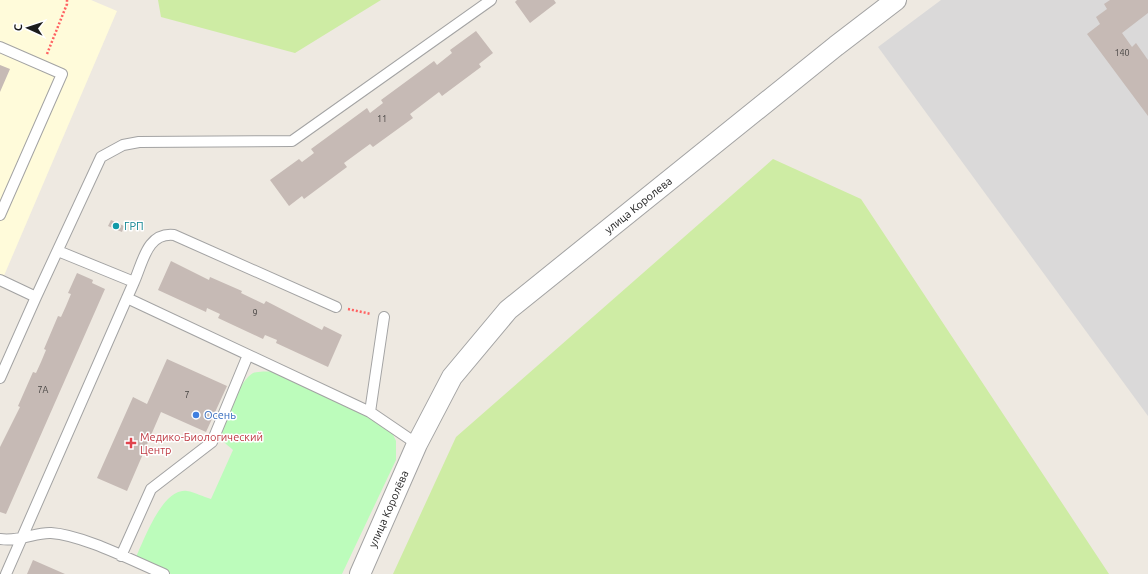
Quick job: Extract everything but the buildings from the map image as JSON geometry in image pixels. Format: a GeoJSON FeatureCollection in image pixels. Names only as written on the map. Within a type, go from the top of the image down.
{"type":"FeatureCollection","features":[{"type":"Feature","properties":{"kind":"street","name":"улица Королева"},"geometry":{"type":"LineString","coordinates":[[417,444],[452,377],[508,310],[836,46],[896,0]]}},
{"type":"Feature","properties":{"kind":"street","name":"улица Королёва"},"geometry":{"type":"LineString","coordinates":[[360,574],[417,444]]}},
{"type":"Feature","properties":{"kind":"lane"},"geometry":{"type":"LineString","coordinates":[[0,378],[101,157],[112,149],[139,142],[292,141],[491,0]]}},
{"type":"Feature","properties":{"kind":"lane"},"geometry":{"type":"LineString","coordinates":[[0,47],[62,74],[0,215]]}},
{"type":"Feature","properties":{"kind":"lane"},"geometry":{"type":"LineString","coordinates":[[6,574],[153,240],[166,234],[174,235],[336,307]]}},
{"type":"Feature","properties":{"kind":"lane"},"geometry":{"type":"LineString","coordinates":[[58,251],[134,282]]}},
{"type":"Feature","properties":{"kind":"lane"},"geometry":{"type":"LineString","coordinates":[[0,280],[36,297]]}},
{"type":"Feature","properties":{"kind":"lane"},"geometry":{"type":"LineString","coordinates":[[127,298],[370,412],[417,444]]}},
{"type":"Feature","properties":{"kind":"lane"},"geometry":{"type":"LineString","coordinates":[[370,412],[384,317]]}},
{"type":"Feature","properties":{"kind":"lane"},"geometry":{"type":"LineString","coordinates":[[121,556],[151,489],[212,442],[248,355]]}},
{"type":"Feature","properties":{"kind":"lane"},"geometry":{"type":"LineString","coordinates":[[0,539],[21,539],[50,532],[70,536],[164,574]]}},
{"type":"Feature","properties":{"kind":"path"},"geometry":{"type":"LineString","coordinates":[[42,66],[67,4],[67,0]]}},
{"type":"Feature","properties":{"kind":"path"},"geometry":{"type":"LineString","coordinates":[[336,307],[384,317]]}},
{"type":"Feature","properties":{"kind":"shaded area"},"geometry":{"type":"Polygon","coordinates":[[[0,0],[91,0],[117,11],[0,285],[0,0]]]}},
{"type":"Feature","properties":{"kind":"shaded area"},"geometry":{"type":"Polygon","coordinates":[[[941,0],[1148,0],[1148,416],[878,47],[941,0]]]}},
{"type":"Feature","properties":{"kind":"green space"},"geometry":{"type":"Polygon","coordinates":[[[158,0],[381,0],[295,53],[161,17],[158,0]]]}},
{"type":"Feature","properties":{"kind":"green space"},"geometry":{"type":"Polygon","coordinates":[[[773,159],[861,199],[1109,574],[393,574],[456,437],[773,159]]]}},
{"type":"Feature","properties":{"kind":"green space"},"geometry":{"type":"Polygon","coordinates":[[[272,371],[389,426],[396,441],[396,460],[342,574],[171,574],[136,557],[149,528],[162,506],[170,497],[178,492],[187,491],[211,499],[233,450],[222,439],[221,433],[226,414],[242,384],[248,377],[257,372],[272,371]]]}},
{"type":"Feature","properties":{"kind":"place","name":"ГРП"},"geometry":{"type":"Point","coordinates":[116,226]}},
{"type":"Feature","properties":{"kind":"place","name":"Осень"},"geometry":{"type":"Point","coordinates":[196,415]}},
{"type":"Feature","properties":{"kind":"place","name":"Медико-Биологический Центр"},"geometry":{"type":"Point","coordinates":[131,443]}}]}
